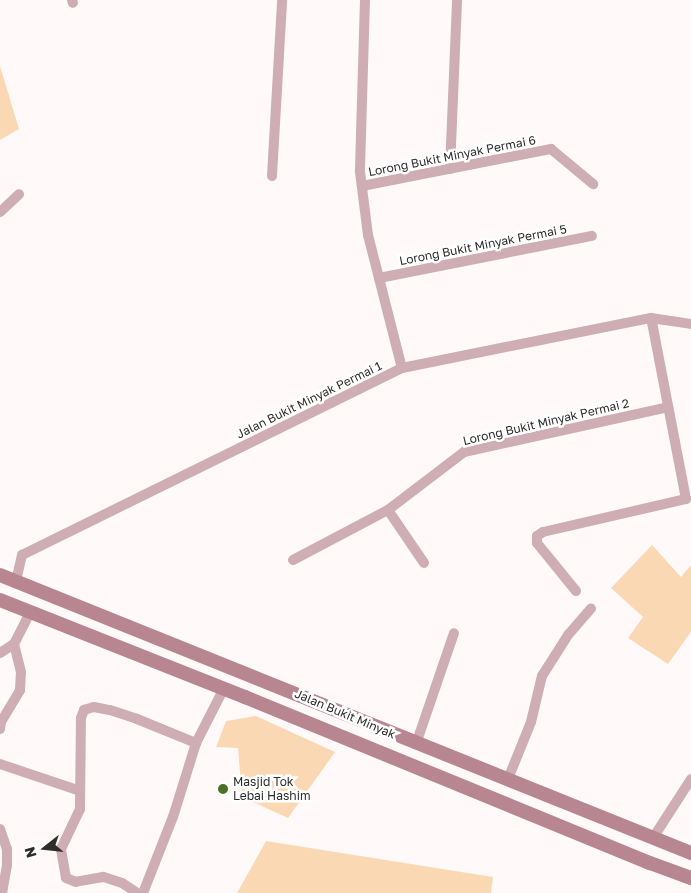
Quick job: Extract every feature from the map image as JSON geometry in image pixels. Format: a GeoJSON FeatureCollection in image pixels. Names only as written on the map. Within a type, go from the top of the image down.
{"type":"FeatureCollection","features":[{"type":"Feature","properties":{"kind":"main road","name":"Jalan Bukit Minyak"},"geometry":{"type":"LineString","coordinates":[[0,575],[691,854]]}},
{"type":"Feature","properties":{"kind":"main road","name":"Jalan Bukit Minyak"},"geometry":{"type":"LineString","coordinates":[[0,600],[409,764],[650,864],[691,878]]}},
{"type":"Feature","properties":{"kind":"main road"},"geometry":{"type":"LineString","coordinates":[[409,764],[416,760],[419,752],[416,744]]}},
{"type":"Feature","properties":{"kind":"main road"},"geometry":{"type":"LineString","coordinates":[[436,775],[433,763],[436,756],[442,754]]}},
{"type":"Feature","properties":{"kind":"street"},"geometry":{"type":"LineString","coordinates":[[272,176],[282,0]]}},
{"type":"Feature","properties":{"kind":"street"},"geometry":{"type":"LineString","coordinates":[[365,0],[359,158],[368,235],[402,368]]}},
{"type":"Feature","properties":{"kind":"street"},"geometry":{"type":"LineString","coordinates":[[450,169],[457,0]]}},
{"type":"Feature","properties":{"kind":"street","name":"Lorong Bukit Minyak Permai 6"},"geometry":{"type":"LineString","coordinates":[[362,186],[551,149],[593,184]]}},
{"type":"Feature","properties":{"kind":"street"},"geometry":{"type":"LineString","coordinates":[[0,212],[19,194]]}},
{"type":"Feature","properties":{"kind":"street","name":"Lorong Bukit Minyak Permai 5"},"geometry":{"type":"LineString","coordinates":[[379,278],[592,236]]}},
{"type":"Feature","properties":{"kind":"street"},"geometry":{"type":"LineString","coordinates":[[576,591],[537,543],[537,536],[543,532],[686,499],[651,318]]}},
{"type":"Feature","properties":{"kind":"street","name":"Jalan Bukit Minyak Permai 1"},"geometry":{"type":"LineString","coordinates":[[16,581],[22,555],[402,368],[651,318],[691,324]]}},
{"type":"Feature","properties":{"kind":"street","name":"Lorong Bukit Minyak Permai 2"},"geometry":{"type":"LineString","coordinates":[[293,560],[388,510],[464,452],[668,407]]}},
{"type":"Feature","properties":{"kind":"street"},"geometry":{"type":"LineString","coordinates":[[388,510],[424,563]]}},
{"type":"Feature","properties":{"kind":"street"},"geometry":{"type":"LineString","coordinates":[[508,779],[531,722],[542,676],[568,635],[591,609]]}},
{"type":"Feature","properties":{"kind":"street"},"geometry":{"type":"LineString","coordinates":[[0,654],[14,644],[30,612]]}},
{"type":"Feature","properties":{"kind":"street"},"geometry":{"type":"LineString","coordinates":[[416,744],[454,633]]}},
{"type":"Feature","properties":{"kind":"street"},"geometry":{"type":"LineString","coordinates":[[0,729],[1,722],[20,690],[21,672],[14,644]]}},
{"type":"Feature","properties":{"kind":"street"},"geometry":{"type":"LineString","coordinates":[[143,893],[174,818],[196,743],[223,690]]}},
{"type":"Feature","properties":{"kind":"street"},"geometry":{"type":"LineString","coordinates":[[137,893],[122,883],[103,877],[76,882],[66,878],[61,850],[80,809],[81,718],[84,710],[94,708],[119,713],[196,743]]}},
{"type":"Feature","properties":{"kind":"street"},"geometry":{"type":"LineString","coordinates":[[0,764],[80,791]]}},
{"type":"Feature","properties":{"kind":"street"},"geometry":{"type":"LineString","coordinates":[[653,838],[691,778]]}},
{"type":"Feature","properties":{"kind":"street"},"geometry":{"type":"LineString","coordinates":[[0,829],[7,849],[7,865],[2,893]]}},
{"type":"Feature","properties":{"kind":"shaded area"},"geometry":{"type":"Polygon","coordinates":[[[0,66],[19,129],[0,140],[0,66]]]}},
{"type":"Feature","properties":{"kind":"shaded area"},"geometry":{"type":"Polygon","coordinates":[[[652,545],[681,577],[691,565],[691,632],[668,664],[628,638],[643,617],[611,588],[652,545]]]}},
{"type":"Feature","properties":{"kind":"shaded area"},"geometry":{"type":"Polygon","coordinates":[[[256,716],[335,752],[288,818],[242,797],[238,748],[216,747],[226,721],[256,716]]]}},
{"type":"Feature","properties":{"kind":"shaded area"},"geometry":{"type":"Polygon","coordinates":[[[266,841],[493,877],[491,893],[237,893],[266,841]]]}},
{"type":"Feature","properties":{"kind":"place","name":"Masjid Tok Lebai Hashim"},"geometry":{"type":"Point","coordinates":[223,789]}}]}
